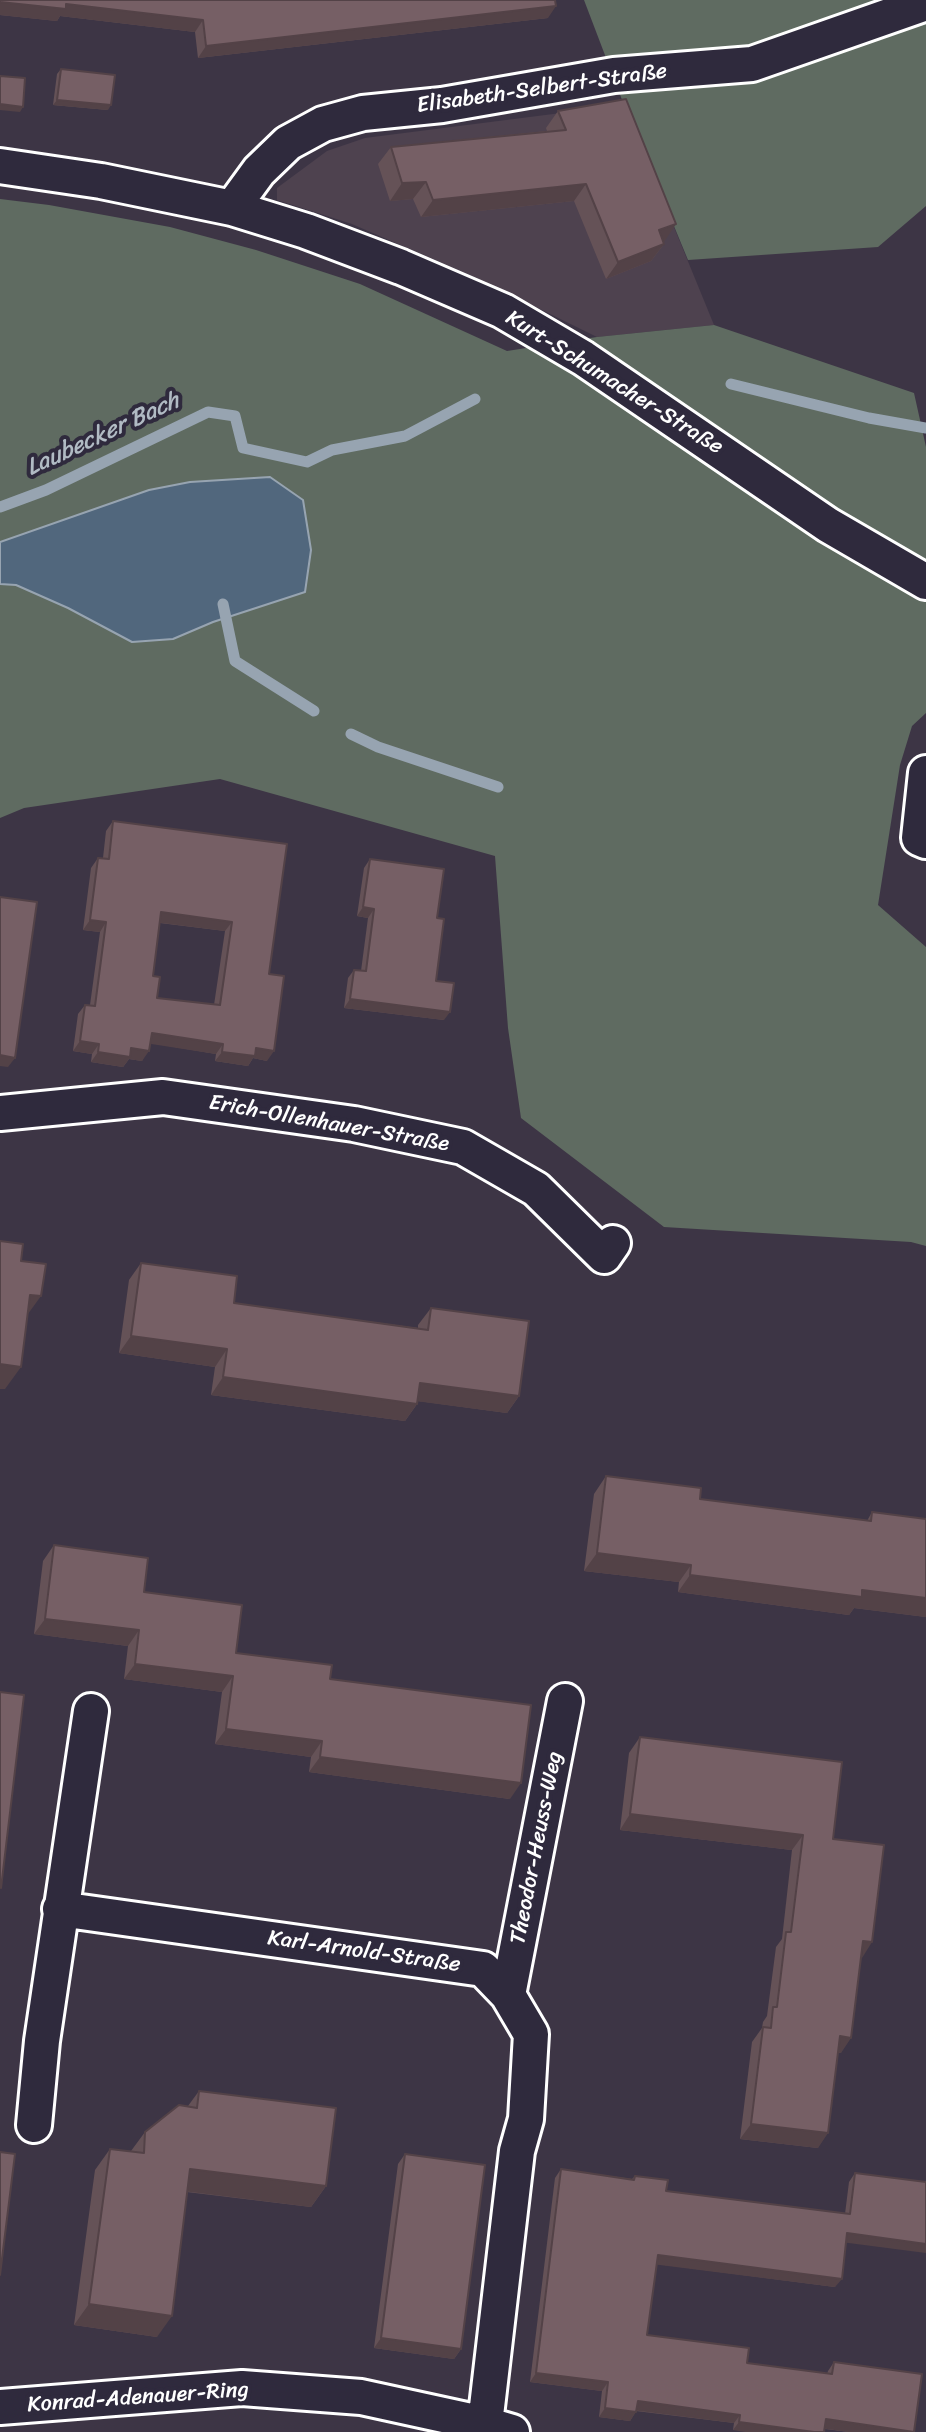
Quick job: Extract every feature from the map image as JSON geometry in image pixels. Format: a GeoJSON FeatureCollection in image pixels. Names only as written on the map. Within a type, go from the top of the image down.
{"type":"FeatureCollection","features":[{"type":"Feature","properties":{"kind":"street","name":"Elisabeth-Selbert-Straße"},"geometry":{"type":"LineString","coordinates":[[232,208],[259,171],[288,143],[323,124],[363,113],[442,105],[614,75],[752,64],[926,3]]}},
{"type":"Feature","properties":{"kind":"street","name":"Kurt-Schumacher-Straße"},"geometry":{"type":"LineString","coordinates":[[0,166],[101,181],[232,208],[306,231],[401,267],[503,311],[583,358],[828,525],[926,582]]}},
{"type":"Feature","properties":{"kind":"street"},"geometry":{"type":"LineString","coordinates":[[926,773],[919,838],[926,841]]}},
{"type":"Feature","properties":{"kind":"street","name":"Erich-Ollenhauer-Straße"},"geometry":{"type":"LineString","coordinates":[[0,1113],[163,1097],[354,1124],[463,1147],[536,1189],[604,1256],[613,1243]]}},
{"type":"Feature","properties":{"kind":"street","name":"Theodor-Heuss-Weg"},"geometry":{"type":"LineString","coordinates":[[508,1995],[565,1701]]}},
{"type":"Feature","properties":{"kind":"street"},"geometry":{"type":"LineString","coordinates":[[34,2125],[60,1909],[91,1711]]}},
{"type":"Feature","properties":{"kind":"street","name":"Karl-Arnold-Straße"},"geometry":{"type":"LineString","coordinates":[[60,1909],[483,1969],[508,1995],[531,2034],[526,2119],[517,2151],[498,2428]]}},
{"type":"Feature","properties":{"kind":"street","name":"Konrad-Adenauer-Ring"},"geometry":{"type":"LineString","coordinates":[[0,2407],[242,2388],[361,2397],[498,2428]]}},
{"type":"Feature","properties":{"kind":"shaded area"},"geometry":{"type":"Polygon","coordinates":[[[584,0],[926,0],[926,206],[878,247],[688,260],[584,0]]]}},
{"type":"Feature","properties":{"kind":"shaded area"},"geometry":{"type":"Polygon","coordinates":[[[624,105],[714,325],[597,337],[477,278],[352,224],[277,200],[277,188],[327,151],[365,138],[624,105]]]}},
{"type":"Feature","properties":{"kind":"shaded area"},"geometry":{"type":"Polygon","coordinates":[[[0,199],[170,227],[256,250],[360,284],[507,351],[597,337],[714,325],[914,393],[926,447],[926,713],[912,726],[900,765],[878,905],[926,947],[926,1246],[911,1242],[664,1227],[521,1118],[508,1028],[495,856],[220,779],[24,808],[0,818],[0,199]]]}},
{"type":"Feature","properties":{"kind":"water"},"geometry":{"type":"Polygon","coordinates":[[[270,477],[303,500],[311,550],[305,592],[213,622],[173,639],[132,642],[16,585],[0,584],[0,542],[149,490],[190,482],[270,477]]]}},
{"type":"Feature","properties":{"kind":"building"},"geometry":{"type":"Polygon","coordinates":[[[0,0],[555,0],[556,6],[206,46],[203,20],[66,4],[66,9],[0,0]]]}},
{"type":"Feature","properties":{"kind":"building"},"geometry":{"type":"Polygon","coordinates":[[[61,69],[115,75],[111,105],[57,100],[61,69]]]}},
{"type":"Feature","properties":{"kind":"building"},"geometry":{"type":"Polygon","coordinates":[[[0,76],[25,78],[23,107],[0,104],[0,76]]]}},
{"type":"Feature","properties":{"kind":"building"},"geometry":{"type":"Polygon","coordinates":[[[626,99],[676,224],[659,230],[664,244],[618,262],[586,184],[433,200],[426,182],[402,183],[391,147],[566,130],[558,111],[626,99]]]}},
{"type":"Feature","properties":{"kind":"building"},"geometry":{"type":"Polygon","coordinates":[[[113,821],[287,844],[269,974],[284,976],[274,1051],[256,1048],[255,1056],[222,1052],[223,1044],[152,1033],[149,1051],[131,1048],[130,1057],[98,1052],[99,1044],[80,1041],[85,1005],[95,1006],[106,922],[90,920],[98,858],[109,859],[113,821]],[[161,912],[153,976],[160,977],[157,998],[220,1005],[232,922],[161,912]]]}},
{"type":"Feature","properties":{"kind":"building"},"geometry":{"type":"Polygon","coordinates":[[[370,859],[444,869],[437,918],[444,919],[436,981],[454,983],[450,1012],[350,999],[354,970],[366,971],[374,909],[363,907],[370,859]]]}},
{"type":"Feature","properties":{"kind":"building"},"geometry":{"type":"Polygon","coordinates":[[[0,897],[37,902],[15,1058],[0,1055],[0,897]]]}},
{"type":"Feature","properties":{"kind":"building"},"geometry":{"type":"Polygon","coordinates":[[[0,1241],[23,1244],[21,1261],[46,1264],[41,1296],[30,1295],[21,1367],[0,1364],[0,1241]]]}},
{"type":"Feature","properties":{"kind":"building"},"geometry":{"type":"Polygon","coordinates":[[[141,1263],[237,1276],[234,1303],[428,1330],[431,1308],[529,1321],[519,1396],[420,1383],[417,1404],[223,1377],[227,1349],[131,1336],[141,1263]]]}},
{"type":"Feature","properties":{"kind":"building"},"geometry":{"type":"Polygon","coordinates":[[[606,1476],[701,1488],[700,1499],[871,1521],[872,1512],[926,1519],[926,1598],[862,1590],[862,1597],[690,1575],[691,1565],[597,1553],[606,1476]]]}},
{"type":"Feature","properties":{"kind":"building"},"geometry":{"type":"Polygon","coordinates":[[[54,1545],[148,1558],[144,1592],[242,1605],[236,1653],[332,1665],[330,1679],[531,1705],[521,1783],[320,1757],[322,1741],[226,1729],[233,1676],[135,1664],[139,1630],[45,1619],[54,1545]]]}},
{"type":"Feature","properties":{"kind":"building"},"geometry":{"type":"Polygon","coordinates":[[[0,1692],[24,1695],[1,1888],[0,1887],[0,1692]]]}},
{"type":"Feature","properties":{"kind":"building"},"geometry":{"type":"Polygon","coordinates":[[[640,1737],[842,1762],[833,1839],[884,1845],[872,1942],[863,1941],[851,2038],[840,2036],[828,2133],[751,2124],[763,2027],[771,2028],[773,2007],[777,2007],[786,1932],[791,1932],[803,1835],[630,1814],[640,1737]]]}},
{"type":"Feature","properties":{"kind":"building"},"geometry":{"type":"Polygon","coordinates":[[[199,2091],[336,2108],[326,2186],[190,2169],[172,2316],[89,2304],[110,2149],[144,2153],[145,2132],[179,2105],[197,2108],[199,2091]]]}},
{"type":"Feature","properties":{"kind":"building"},"geometry":{"type":"Polygon","coordinates":[[[0,2152],[15,2154],[0,2275],[0,2152]]]}},
{"type":"Feature","properties":{"kind":"building"},"geometry":{"type":"Polygon","coordinates":[[[405,2154],[485,2165],[461,2349],[381,2338],[405,2154]]]}},
{"type":"Feature","properties":{"kind":"building"},"geometry":{"type":"Polygon","coordinates":[[[561,2169],[634,2180],[635,2176],[668,2180],[666,2191],[850,2214],[855,2173],[926,2182],[926,2244],[847,2233],[842,2279],[658,2255],[647,2335],[749,2348],[747,2363],[832,2374],[834,2362],[922,2374],[914,2432],[826,2419],[824,2432],[814,2432],[739,2422],[740,2415],[638,2401],[636,2412],[605,2408],[608,2382],[536,2373],[561,2169]]]}},
{"type":"Feature","properties":{"kind":"waterway","name":"Laubecker Bach"},"geometry":{"type":"LineString","coordinates":[[731,384],[869,418],[926,428]]}},
{"type":"Feature","properties":{"kind":"waterway","name":"Laubecker Bach"},"geometry":{"type":"LineString","coordinates":[[0,507],[46,490],[208,412],[235,416],[243,448],[307,462],[332,450],[405,436],[475,399]]}},
{"type":"Feature","properties":{"kind":"waterway"},"geometry":{"type":"LineString","coordinates":[[223,604],[235,661],[314,711]]}},
{"type":"Feature","properties":{"kind":"waterway"},"geometry":{"type":"LineString","coordinates":[[351,734],[378,747],[498,787]]}}]}
